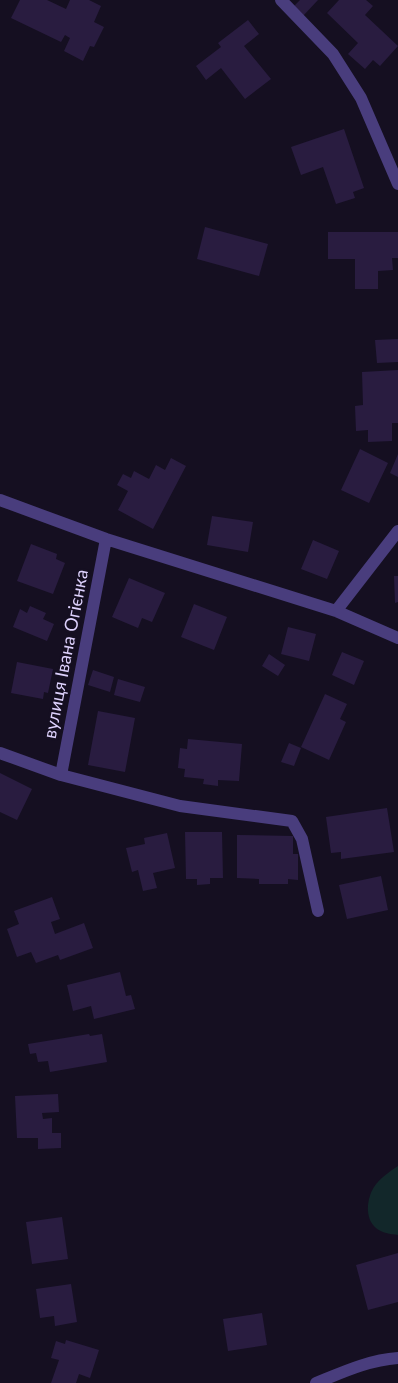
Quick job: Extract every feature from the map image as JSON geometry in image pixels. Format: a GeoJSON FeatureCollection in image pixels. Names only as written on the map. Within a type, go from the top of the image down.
{"type":"FeatureCollection","features":[{"type":"Feature","properties":{"kind":"street"},"geometry":{"type":"LineString","coordinates":[[281,0],[333,54],[361,98],[398,184]]}},
{"type":"Feature","properties":{"kind":"street"},"geometry":{"type":"LineString","coordinates":[[0,500],[106,539],[336,611],[398,638]]}},
{"type":"Feature","properties":{"kind":"street"},"geometry":{"type":"LineString","coordinates":[[336,611],[398,530]]}},
{"type":"Feature","properties":{"kind":"street","name":"вулиця Івана Огієнка"},"geometry":{"type":"LineString","coordinates":[[61,775],[106,539]]}},
{"type":"Feature","properties":{"kind":"street"},"geometry":{"type":"LineString","coordinates":[[0,753],[61,775],[180,806],[292,821],[302,839],[318,911]]}},
{"type":"Feature","properties":{"kind":"street"},"geometry":{"type":"LineString","coordinates":[[316,1383],[368,1363],[398,1358]]}},
{"type":"Feature","properties":{"kind":"green space"},"geometry":{"type":"Polygon","coordinates":[[[398,1166],[398,1235],[383,1232],[372,1224],[368,1214],[368,1202],[374,1187],[382,1178],[398,1166]]]}},
{"type":"Feature","properties":{"kind":"building"},"geometry":{"type":"Polygon","coordinates":[[[20,0],[47,0],[66,9],[70,0],[89,0],[101,6],[94,22],[104,27],[94,47],[90,46],[83,61],[64,51],[70,38],[65,35],[61,42],[11,18],[20,0]]]}},
{"type":"Feature","properties":{"kind":"building"},"geometry":{"type":"Polygon","coordinates":[[[300,0],[318,0],[303,16],[294,6],[300,0]]]}},
{"type":"Feature","properties":{"kind":"building"},"geometry":{"type":"Polygon","coordinates":[[[339,0],[366,0],[373,6],[365,15],[398,46],[380,66],[373,60],[365,69],[348,54],[358,43],[327,13],[339,0]]]}},
{"type":"Feature","properties":{"kind":"building"},"geometry":{"type":"Polygon","coordinates":[[[248,20],[259,34],[244,46],[271,79],[245,99],[221,68],[206,80],[196,66],[221,47],[218,43],[248,20]]]}},
{"type":"Feature","properties":{"kind":"building"},"geometry":{"type":"Polygon","coordinates":[[[344,129],[364,188],[353,192],[355,198],[336,204],[323,167],[301,175],[291,147],[344,129]]]}},
{"type":"Feature","properties":{"kind":"building"},"geometry":{"type":"Polygon","coordinates":[[[205,227],[268,244],[259,276],[197,259],[205,227]]]}},
{"type":"Feature","properties":{"kind":"building"},"geometry":{"type":"Polygon","coordinates":[[[328,232],[398,232],[398,258],[392,258],[393,270],[378,271],[378,289],[355,289],[355,259],[328,259],[328,232]]]}},
{"type":"Feature","properties":{"kind":"building"},"geometry":{"type":"Polygon","coordinates":[[[398,339],[398,362],[377,363],[375,340],[398,339]]]}},
{"type":"Feature","properties":{"kind":"building"},"geometry":{"type":"Polygon","coordinates":[[[398,370],[398,423],[392,423],[392,441],[368,442],[368,430],[356,431],[355,406],[363,405],[362,372],[398,370]]]}},
{"type":"Feature","properties":{"kind":"building"},"geometry":{"type":"Polygon","coordinates":[[[360,449],[388,463],[369,503],[341,490],[360,449]]]}},
{"type":"Feature","properties":{"kind":"building"},"geometry":{"type":"Polygon","coordinates":[[[398,454],[398,477],[390,473],[398,454]]]}},
{"type":"Feature","properties":{"kind":"building"},"geometry":{"type":"Polygon","coordinates":[[[171,458],[186,466],[153,529],[118,510],[128,491],[117,485],[123,474],[131,478],[134,471],[149,479],[156,465],[165,470],[171,458]]]}},
{"type":"Feature","properties":{"kind":"building"},"geometry":{"type":"Polygon","coordinates":[[[212,516],[253,522],[248,552],[207,545],[212,516]]]}},
{"type":"Feature","properties":{"kind":"building"},"geometry":{"type":"Polygon","coordinates":[[[313,540],[339,551],[327,579],[301,569],[313,540]]]}},
{"type":"Feature","properties":{"kind":"building"},"geometry":{"type":"Polygon","coordinates":[[[31,544],[57,554],[56,559],[65,563],[53,594],[17,581],[31,544]]]}},
{"type":"Feature","properties":{"kind":"building"},"geometry":{"type":"Polygon","coordinates":[[[394,576],[398,576],[398,602],[395,603],[394,576]]]}},
{"type":"Feature","properties":{"kind":"building"},"geometry":{"type":"Polygon","coordinates":[[[129,578],[165,593],[152,622],[142,618],[138,628],[112,617],[129,578]]]}},
{"type":"Feature","properties":{"kind":"building"},"geometry":{"type":"Polygon","coordinates":[[[194,604],[227,617],[214,650],[181,637],[194,604]]]}},
{"type":"Feature","properties":{"kind":"building"},"geometry":{"type":"Polygon","coordinates":[[[30,606],[46,613],[43,619],[54,624],[47,641],[13,627],[20,609],[27,613],[30,606]]]}},
{"type":"Feature","properties":{"kind":"building"},"geometry":{"type":"Polygon","coordinates":[[[288,627],[316,634],[309,661],[281,654],[288,627]]]}},
{"type":"Feature","properties":{"kind":"building"},"geometry":{"type":"Polygon","coordinates":[[[342,652],[364,661],[354,685],[332,675],[342,652]]]}},
{"type":"Feature","properties":{"kind":"building"},"geometry":{"type":"Polygon","coordinates":[[[269,654],[285,665],[278,676],[262,666],[269,654]]]}},
{"type":"Feature","properties":{"kind":"building"},"geometry":{"type":"Polygon","coordinates":[[[17,662],[53,669],[48,693],[44,692],[43,699],[11,693],[17,662]]]}},
{"type":"Feature","properties":{"kind":"building"},"geometry":{"type":"Polygon","coordinates":[[[93,670],[114,677],[110,692],[88,685],[93,670]]]}},
{"type":"Feature","properties":{"kind":"building"},"geometry":{"type":"Polygon","coordinates":[[[118,679],[145,687],[140,702],[114,695],[118,679]]]}},
{"type":"Feature","properties":{"kind":"building"},"geometry":{"type":"Polygon","coordinates":[[[325,694],[347,704],[340,719],[346,722],[329,760],[301,747],[325,694]]]}},
{"type":"Feature","properties":{"kind":"building"},"geometry":{"type":"Polygon","coordinates":[[[98,711],[135,718],[125,772],[88,765],[98,711]]]}},
{"type":"Feature","properties":{"kind":"building"},"geometry":{"type":"Polygon","coordinates":[[[188,739],[242,744],[239,781],[218,780],[218,786],[203,784],[204,779],[184,777],[185,769],[178,768],[180,748],[187,749],[188,739]]]}},
{"type":"Feature","properties":{"kind":"building"},"geometry":{"type":"Polygon","coordinates":[[[289,743],[301,748],[294,766],[281,762],[289,743]]]}},
{"type":"Feature","properties":{"kind":"building"},"geometry":{"type":"Polygon","coordinates":[[[0,773],[32,789],[17,820],[0,812],[0,773]]]}},
{"type":"Feature","properties":{"kind":"building"},"geometry":{"type":"Polygon","coordinates":[[[387,808],[394,852],[341,859],[341,852],[331,853],[326,817],[387,808]]]}},
{"type":"Feature","properties":{"kind":"building"},"geometry":{"type":"Polygon","coordinates":[[[185,832],[222,832],[223,878],[210,878],[210,884],[197,885],[197,879],[186,879],[185,832]]]}},
{"type":"Feature","properties":{"kind":"building"},"geometry":{"type":"Polygon","coordinates":[[[167,833],[175,868],[153,873],[157,888],[143,891],[138,870],[132,872],[126,848],[145,844],[144,838],[167,833]]]}},
{"type":"Feature","properties":{"kind":"building"},"geometry":{"type":"Polygon","coordinates":[[[237,835],[293,836],[293,854],[298,854],[298,880],[288,879],[288,884],[259,884],[259,879],[237,878],[237,835]]]}},
{"type":"Feature","properties":{"kind":"building"},"geometry":{"type":"Polygon","coordinates":[[[381,876],[388,910],[347,919],[339,885],[381,876]]]}},
{"type":"Feature","properties":{"kind":"building"},"geometry":{"type":"Polygon","coordinates":[[[52,897],[60,919],[51,922],[55,934],[84,923],[93,948],[60,960],[58,955],[36,963],[31,952],[17,957],[7,929],[19,924],[14,911],[52,897]]]}},
{"type":"Feature","properties":{"kind":"building"},"geometry":{"type":"Polygon","coordinates":[[[120,972],[126,996],[131,995],[135,1009],[94,1019],[91,1006],[73,1011],[67,985],[120,972]]]}},
{"type":"Feature","properties":{"kind":"building"},"geometry":{"type":"Polygon","coordinates":[[[89,1034],[90,1036],[102,1034],[107,1062],[50,1072],[48,1061],[38,1062],[36,1053],[30,1054],[28,1044],[89,1034]]]}},
{"type":"Feature","properties":{"kind":"building"},"geometry":{"type":"Polygon","coordinates":[[[58,1094],[59,1112],[42,1113],[43,1119],[52,1118],[52,1133],[61,1133],[61,1148],[38,1149],[38,1138],[17,1138],[15,1096],[58,1094]]]}},
{"type":"Feature","properties":{"kind":"building"},"geometry":{"type":"Polygon","coordinates":[[[62,1217],[68,1259],[32,1264],[26,1222],[62,1217]]]}},
{"type":"Feature","properties":{"kind":"building"},"geometry":{"type":"Polygon","coordinates":[[[398,1253],[398,1302],[368,1310],[356,1265],[398,1253]]]}},
{"type":"Feature","properties":{"kind":"building"},"geometry":{"type":"Polygon","coordinates":[[[71,1284],[77,1322],[55,1326],[54,1316],[40,1318],[36,1289],[71,1284]]]}},
{"type":"Feature","properties":{"kind":"building"},"geometry":{"type":"Polygon","coordinates":[[[262,1313],[267,1345],[228,1351],[223,1319],[262,1313]]]}},
{"type":"Feature","properties":{"kind":"building"},"geometry":{"type":"Polygon","coordinates":[[[66,1340],[99,1350],[90,1378],[79,1374],[76,1383],[51,1383],[59,1360],[51,1358],[56,1341],[65,1344],[66,1340]]]}}]}
